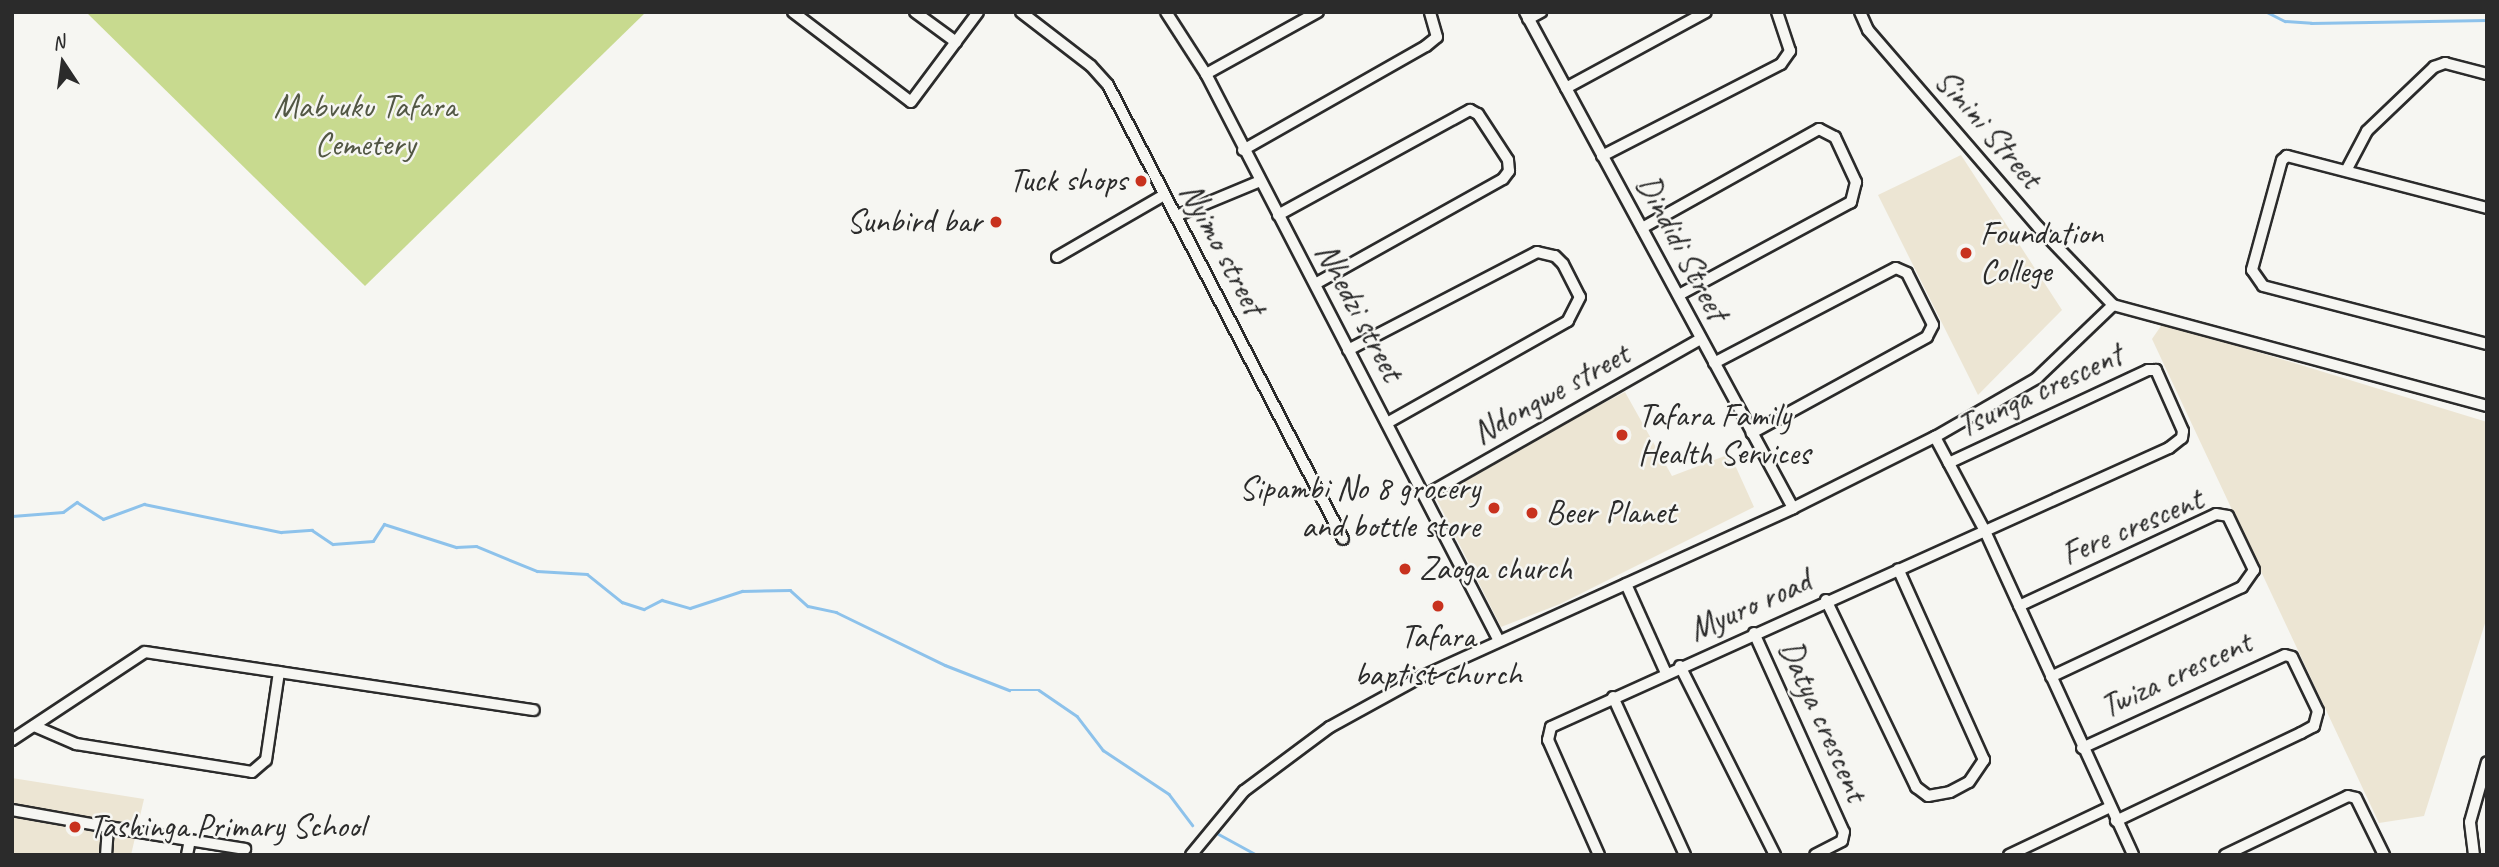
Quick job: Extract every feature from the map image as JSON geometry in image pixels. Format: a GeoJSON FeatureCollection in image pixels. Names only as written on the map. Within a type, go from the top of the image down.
{"type":"FeatureCollection","features":[{"type":"Feature","properties":{"kind":"street"},"geometry":{"type":"LineString","coordinates":[[793,12],[911,102],[978,12]]}},
{"type":"Feature","properties":{"kind":"street"},"geometry":{"type":"LineString","coordinates":[[915,12],[956,42]]}},
{"type":"Feature","properties":{"kind":"street","name":"Nyimo street"},"geometry":{"type":"LineString","coordinates":[[1021,12],[1100,74],[1343,539]]}},
{"type":"Feature","properties":{"kind":"street","name":"Nhedzi street"},"geometry":{"type":"LineString","coordinates":[[1166,12],[1206,74],[1426,495],[1499,641]]}},
{"type":"Feature","properties":{"kind":"street"},"geometry":{"type":"LineString","coordinates":[[1206,74],[1318,12]]}},
{"type":"Feature","properties":{"kind":"street"},"geometry":{"type":"LineString","coordinates":[[1243,149],[1426,46],[1437,37],[1430,12]]}},
{"type":"Feature","properties":{"kind":"street"},"geometry":{"type":"LineString","coordinates":[[1527,15],[1541,12]]}},
{"type":"Feature","properties":{"kind":"street"},"geometry":{"type":"LineString","coordinates":[[1566,88],[1706,12]]}},
{"type":"Feature","properties":{"kind":"street"},"geometry":{"type":"LineString","coordinates":[[1602,156],[1781,64],[1790,51],[1777,12]]}},
{"type":"Feature","properties":{"kind":"street","name":"Sinini Street"},"geometry":{"type":"LineString","coordinates":[[1860,12],[1868,30],[2030,218],[2113,305]]}},
{"type":"Feature","properties":{"kind":"street","name":"Dindidi Street"},"geometry":{"type":"LineString","coordinates":[[1527,15],[1793,508]]}},
{"type":"Feature","properties":{"kind":"street"},"geometry":{"type":"LineString","coordinates":[[2347,169],[2367,131],[2434,67],[2445,64],[2487,74]]}},
{"type":"Feature","properties":{"kind":"street"},"geometry":{"type":"LineString","coordinates":[[1278,215],[1470,110],[1478,114],[1508,160],[1509,171],[1503,179],[1315,284]]}},
{"type":"Feature","properties":{"kind":"street"},"geometry":{"type":"LineString","coordinates":[[1642,228],[1819,129],[1835,137],[1856,182],[1851,202],[1679,295]]}},
{"type":"Feature","properties":{"kind":"street"},"geometry":{"type":"LineString","coordinates":[[2487,208],[2347,169],[2284,158],[2253,276],[2263,286],[2487,344]]}},
{"type":"Feature","properties":{"kind":"street"},"geometry":{"type":"LineString","coordinates":[[1176,215],[1260,181]]}},
{"type":"Feature","properties":{"kind":"street"},"geometry":{"type":"LineString","coordinates":[[1058,257],[1164,195]]}},
{"type":"Feature","properties":{"kind":"street"},"geometry":{"type":"LineString","coordinates":[[1348,350],[1537,252],[1546,252],[1563,264],[1580,298],[1569,321],[1387,423]]}},
{"type":"Feature","properties":{"kind":"street"},"geometry":{"type":"LineString","coordinates":[[1714,362],[1896,268],[1907,273],[1933,325],[1927,337],[1752,433]]}},
{"type":"Feature","properties":{"kind":"street"},"geometry":{"type":"LineString","coordinates":[[1191,855],[1216,819],[1278,761],[1370,704],[1499,641],[1793,508],[1935,437],[2037,378],[2113,305],[2487,406]]}},
{"type":"Feature","properties":{"kind":"street","name":"Ndongwe street"},"geometry":{"type":"LineString","coordinates":[[1426,495],[1701,339]]}},
{"type":"Feature","properties":{"kind":"street","name":"Tsunga crescent"},"geometry":{"type":"LineString","coordinates":[[1949,463],[2144,371],[2156,370],[2183,430],[2177,444],[1984,529]]}},
{"type":"Feature","properties":{"kind":"street"},"geometry":{"type":"LineString","coordinates":[[1935,437],[1984,529],[2133,855]]}},
{"type":"Feature","properties":{"kind":"street","name":"Fere crescent"},"geometry":{"type":"LineString","coordinates":[[2019,606],[2216,514],[2228,516],[2254,570],[2242,587],[2051,677]]}},
{"type":"Feature","properties":{"kind":"street","name":"Myuro road"},"geometry":{"type":"LineString","coordinates":[[1599,855],[1548,740],[1552,727],[1680,666],[1984,529]]}},
{"type":"Feature","properties":{"kind":"street"},"geometry":{"type":"LineString","coordinates":[[1826,600],[1916,787],[1928,796],[1950,792],[1969,782],[1984,760],[1898,569]]}},
{"type":"Feature","properties":{"kind":"street"},"geometry":{"type":"LineString","coordinates":[[1626,584],[1666,673]]}},
{"type":"Feature","properties":{"kind":"street","name":"Datya crescent"},"geometry":{"type":"LineString","coordinates":[[1754,633],[1844,832],[1842,841],[1815,855]]}},
{"type":"Feature","properties":{"kind":"street"},"geometry":{"type":"LineString","coordinates":[[12,740],[145,652],[534,710]]}},
{"type":"Feature","properties":{"kind":"street","name":"Twiza crescent"},"geometry":{"type":"LineString","coordinates":[[2082,748],[2286,655],[2292,657],[2318,711],[2314,726],[2116,821]]}},
{"type":"Feature","properties":{"kind":"street"},"geometry":{"type":"LineString","coordinates":[[1680,666],[1775,855]]}},
{"type":"Feature","properties":{"kind":"street"},"geometry":{"type":"LineString","coordinates":[[33,726],[76,744],[252,772],[266,760],[279,672]]}},
{"type":"Feature","properties":{"kind":"street"},"geometry":{"type":"LineString","coordinates":[[1613,697],[1685,855]]}},
{"type":"Feature","properties":{"kind":"street"},"geometry":{"type":"LineString","coordinates":[[2474,855],[2470,822],[2487,762]]}},
{"type":"Feature","properties":{"kind":"street"},"geometry":{"type":"LineString","coordinates":[[2225,855],[2348,796],[2356,798],[2385,855]]}},
{"type":"Feature","properties":{"kind":"street"},"geometry":{"type":"LineString","coordinates":[[2008,855],[2110,807]]}},
{"type":"Feature","properties":{"kind":"street"},"geometry":{"type":"LineString","coordinates":[[12,810],[246,849]]}},
{"type":"Feature","properties":{"kind":"street"},"geometry":{"type":"LineString","coordinates":[[106,855],[108,827]]}},
{"type":"Feature","properties":{"kind":"street"},"geometry":{"type":"LineString","coordinates":[[187,855],[190,840]]}},
{"type":"Feature","properties":{"kind":"shaded area","name":"Foundation College"},"geometry":{"type":"Polygon","coordinates":[[[1961,155],[2062,310],[1978,395],[1878,195],[1961,155]]]}},
{"type":"Feature","properties":{"kind":"shaded area"},"geometry":{"type":"Polygon","coordinates":[[[2163,323],[2487,422],[2487,617],[2424,816],[2379,823],[2152,339],[2163,323]]]}},
{"type":"Feature","properties":{"kind":"shaded area"},"geometry":{"type":"Polygon","coordinates":[[[1625,392],[1672,476],[1730,454],[1754,507],[1560,604],[1501,627],[1433,492],[1625,392]]]}},
{"type":"Feature","properties":{"kind":"shaded area","name":"Tashinga Primary School"},"geometry":{"type":"Polygon","coordinates":[[[12,778],[144,799],[131,855],[12,855],[12,778]]]}},
{"type":"Feature","properties":{"kind":"green space","name":"Mabvuku Tafara Cemetery"},"geometry":{"type":"Polygon","coordinates":[[[86,12],[646,12],[365,286],[86,12]]]}},
{"type":"Feature","properties":{"kind":"waterway"},"geometry":{"type":"LineString","coordinates":[[2267,12],[2285,21],[2311,23],[2487,20]]}},
{"type":"Feature","properties":{"kind":"waterway"},"geometry":{"type":"LineString","coordinates":[[12,516],[63,512],[77,502],[103,519],[144,504],[281,532],[312,530],[333,544],[373,541],[384,524],[456,547],[476,546],[537,571],[587,574],[622,602],[644,609],[662,600],[690,608],[742,591],[790,590],[808,606],[836,612],[945,665],[1009,690],[1039,690],[1077,716],[1103,750],[1169,794],[1192,825]]}},
{"type":"Feature","properties":{"kind":"waterway"},"geometry":{"type":"LineString","coordinates":[[1215,832],[1257,855]]}},
{"type":"Feature","properties":{"kind":"place","name":"Tuck shops"},"geometry":{"type":"Point","coordinates":[1141,181]}},
{"type":"Feature","properties":{"kind":"place","name":"Sunbird bar"},"geometry":{"type":"Point","coordinates":[996,222]}},
{"type":"Feature","properties":{"kind":"place","name":"Foundation College"},"geometry":{"type":"Point","coordinates":[1966,253]}},
{"type":"Feature","properties":{"kind":"place","name":"Tafara Family Health Services"},"geometry":{"type":"Point","coordinates":[1622,435]}},
{"type":"Feature","properties":{"kind":"place","name":"Sipambi No 8 grocery and bottle store"},"geometry":{"type":"Point","coordinates":[1494,508]}},
{"type":"Feature","properties":{"kind":"place","name":"Beer Planet"},"geometry":{"type":"Point","coordinates":[1532,513]}},
{"type":"Feature","properties":{"kind":"place","name":"Zaoga church"},"geometry":{"type":"Point","coordinates":[1405,569]}},
{"type":"Feature","properties":{"kind":"place","name":"Tafara baptist church"},"geometry":{"type":"Point","coordinates":[1438,606]}},
{"type":"Feature","properties":{"kind":"place","name":"Tashinga Primary School"},"geometry":{"type":"Point","coordinates":[75,827]}}]}
